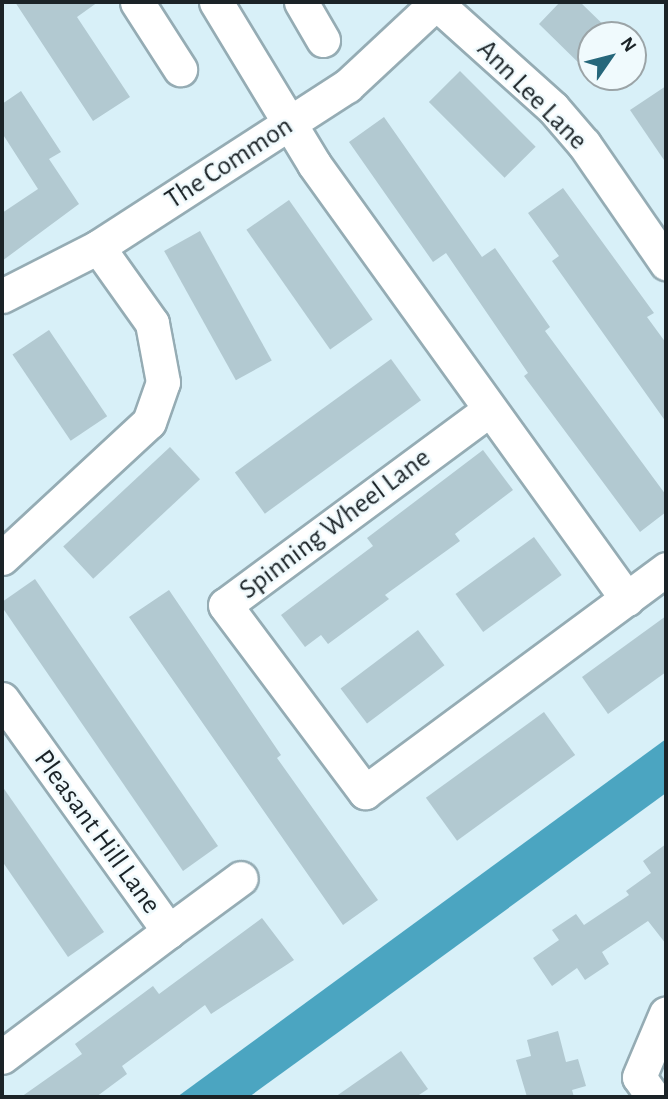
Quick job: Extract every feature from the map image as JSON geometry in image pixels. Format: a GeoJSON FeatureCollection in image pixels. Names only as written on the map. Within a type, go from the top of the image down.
{"type":"FeatureCollection","features":[{"type":"Feature","properties":{"kind":"street"},"geometry":{"type":"LineString","coordinates":[[137,2],[180,69]]}},
{"type":"Feature","properties":{"kind":"street"},"geometry":{"type":"LineString","coordinates":[[216,2],[289,125],[489,410],[627,599]]}},
{"type":"Feature","properties":{"kind":"street"},"geometry":{"type":"LineString","coordinates":[[301,2],[323,40]]}},
{"type":"Feature","properties":{"kind":"street","name":"The Common"},"geometry":{"type":"LineString","coordinates":[[2,296],[97,247],[347,86],[437,3]]}},
{"type":"Feature","properties":{"kind":"street","name":"Ann Lee Lane"},"geometry":{"type":"LineString","coordinates":[[437,3],[553,108],[584,144],[666,263]]}},
{"type":"Feature","properties":{"kind":"street"},"geometry":{"type":"LineString","coordinates":[[2,558],[149,422],[163,382],[152,323],[97,247]]}},
{"type":"Feature","properties":{"kind":"street","name":"Spinning Wheel Lane"},"geometry":{"type":"LineString","coordinates":[[489,410],[225,605],[365,792],[666,569]]}},
{"type":"Feature","properties":{"kind":"street","name":"Pleasant Hill Lane"},"geometry":{"type":"LineString","coordinates":[[2,699],[169,931],[2,1057]]}},
{"type":"Feature","properties":{"kind":"street"},"geometry":{"type":"LineString","coordinates":[[169,931],[241,878]]}},
{"type":"Feature","properties":{"kind":"street"},"geometry":{"type":"LineString","coordinates":[[653,1097],[639,1077],[665,1014]]}},
{"type":"Feature","properties":{"kind":"water"},"geometry":{"type":"Polygon","coordinates":[[[666,739],[666,793],[249,1097],[177,1097],[666,739]]]}},
{"type":"Feature","properties":{"kind":"building"},"geometry":{"type":"Polygon","coordinates":[[[15,2],[98,2],[77,17],[130,97],[93,121],[15,2]]]}},
{"type":"Feature","properties":{"kind":"building"},"geometry":{"type":"Polygon","coordinates":[[[560,2],[580,2],[600,21],[577,21],[577,61],[539,24],[560,2]]]}},
{"type":"Feature","properties":{"kind":"building"},"geometry":{"type":"Polygon","coordinates":[[[460,71],[536,147],[505,178],[429,102],[460,71]]]}},
{"type":"Feature","properties":{"kind":"building"},"geometry":{"type":"Polygon","coordinates":[[[666,86],[666,163],[630,110],[666,86]]]}},
{"type":"Feature","properties":{"kind":"building"},"geometry":{"type":"Polygon","coordinates":[[[21,91],[61,152],[49,159],[79,204],[2,261],[2,213],[38,189],[2,133],[2,104],[21,91]]]}},
{"type":"Feature","properties":{"kind":"building"},"geometry":{"type":"Polygon","coordinates":[[[384,117],[482,257],[495,248],[550,327],[545,331],[666,495],[666,512],[640,532],[524,376],[528,373],[446,253],[433,262],[349,142],[384,117]]]}},
{"type":"Feature","properties":{"kind":"building"},"geometry":{"type":"Polygon","coordinates":[[[563,188],[654,313],[647,317],[666,343],[666,422],[552,261],[559,256],[528,213],[563,188]]]}},
{"type":"Feature","properties":{"kind":"building"},"geometry":{"type":"Polygon","coordinates":[[[289,200],[373,320],[330,349],[246,230],[289,200]]]}},
{"type":"Feature","properties":{"kind":"building"},"geometry":{"type":"Polygon","coordinates":[[[200,231],[272,360],[236,380],[164,251],[200,231]]]}},
{"type":"Feature","properties":{"kind":"building"},"geometry":{"type":"Polygon","coordinates":[[[49,330],[107,416],[71,441],[13,355],[49,330]]]}},
{"type":"Feature","properties":{"kind":"building"},"geometry":{"type":"Polygon","coordinates":[[[391,359],[421,400],[265,514],[235,472],[391,359]]]}},
{"type":"Feature","properties":{"kind":"building"},"geometry":{"type":"Polygon","coordinates":[[[170,447],[200,479],[93,579],[63,547],[170,447]]]}},
{"type":"Feature","properties":{"kind":"building"},"geometry":{"type":"Polygon","coordinates":[[[483,450],[513,490],[455,534],[460,541],[385,595],[389,599],[328,644],[321,635],[305,647],[281,615],[373,546],[367,538],[483,450]]]}},
{"type":"Feature","properties":{"kind":"building"},"geometry":{"type":"Polygon","coordinates":[[[534,537],[562,575],[483,632],[456,594],[534,537]]]}},
{"type":"Feature","properties":{"kind":"building"},"geometry":{"type":"Polygon","coordinates":[[[35,579],[218,846],[183,871],[2,607],[2,602],[35,579]]]}},
{"type":"Feature","properties":{"kind":"building"},"geometry":{"type":"Polygon","coordinates":[[[169,590],[281,755],[277,758],[378,900],[343,925],[129,617],[169,590]]]}},
{"type":"Feature","properties":{"kind":"building"},"geometry":{"type":"Polygon","coordinates":[[[666,616],[666,672],[608,714],[582,677],[666,616]]]}},
{"type":"Feature","properties":{"kind":"building"},"geometry":{"type":"Polygon","coordinates":[[[418,630],[444,665],[367,724],[341,688],[418,630]]]}},
{"type":"Feature","properties":{"kind":"building"},"geometry":{"type":"Polygon","coordinates":[[[544,712],[575,755],[457,841],[426,798],[544,712]]]}},
{"type":"Feature","properties":{"kind":"building"},"geometry":{"type":"Polygon","coordinates":[[[2,786],[104,932],[68,957],[2,861],[2,786]]]}},
{"type":"Feature","properties":{"kind":"building"},"geometry":{"type":"Polygon","coordinates":[[[666,844],[666,944],[648,921],[602,952],[609,964],[585,980],[577,968],[552,986],[533,958],[559,940],[552,930],[576,914],[584,925],[629,895],[626,891],[651,873],[643,861],[666,844]]]}},
{"type":"Feature","properties":{"kind":"building"},"geometry":{"type":"Polygon","coordinates":[[[262,918],[294,960],[211,1014],[205,1005],[122,1066],[127,1074],[96,1097],[21,1097],[82,1054],[75,1044],[153,986],[159,994],[262,918]]]}},
{"type":"Feature","properties":{"kind":"building"},"geometry":{"type":"Polygon","coordinates":[[[558,1031],[566,1062],[578,1059],[586,1086],[572,1090],[574,1097],[527,1097],[516,1060],[531,1056],[527,1040],[558,1031]]]}},
{"type":"Feature","properties":{"kind":"building"},"geometry":{"type":"Polygon","coordinates":[[[401,1051],[428,1089],[416,1097],[335,1097],[401,1051]]]}}]}
